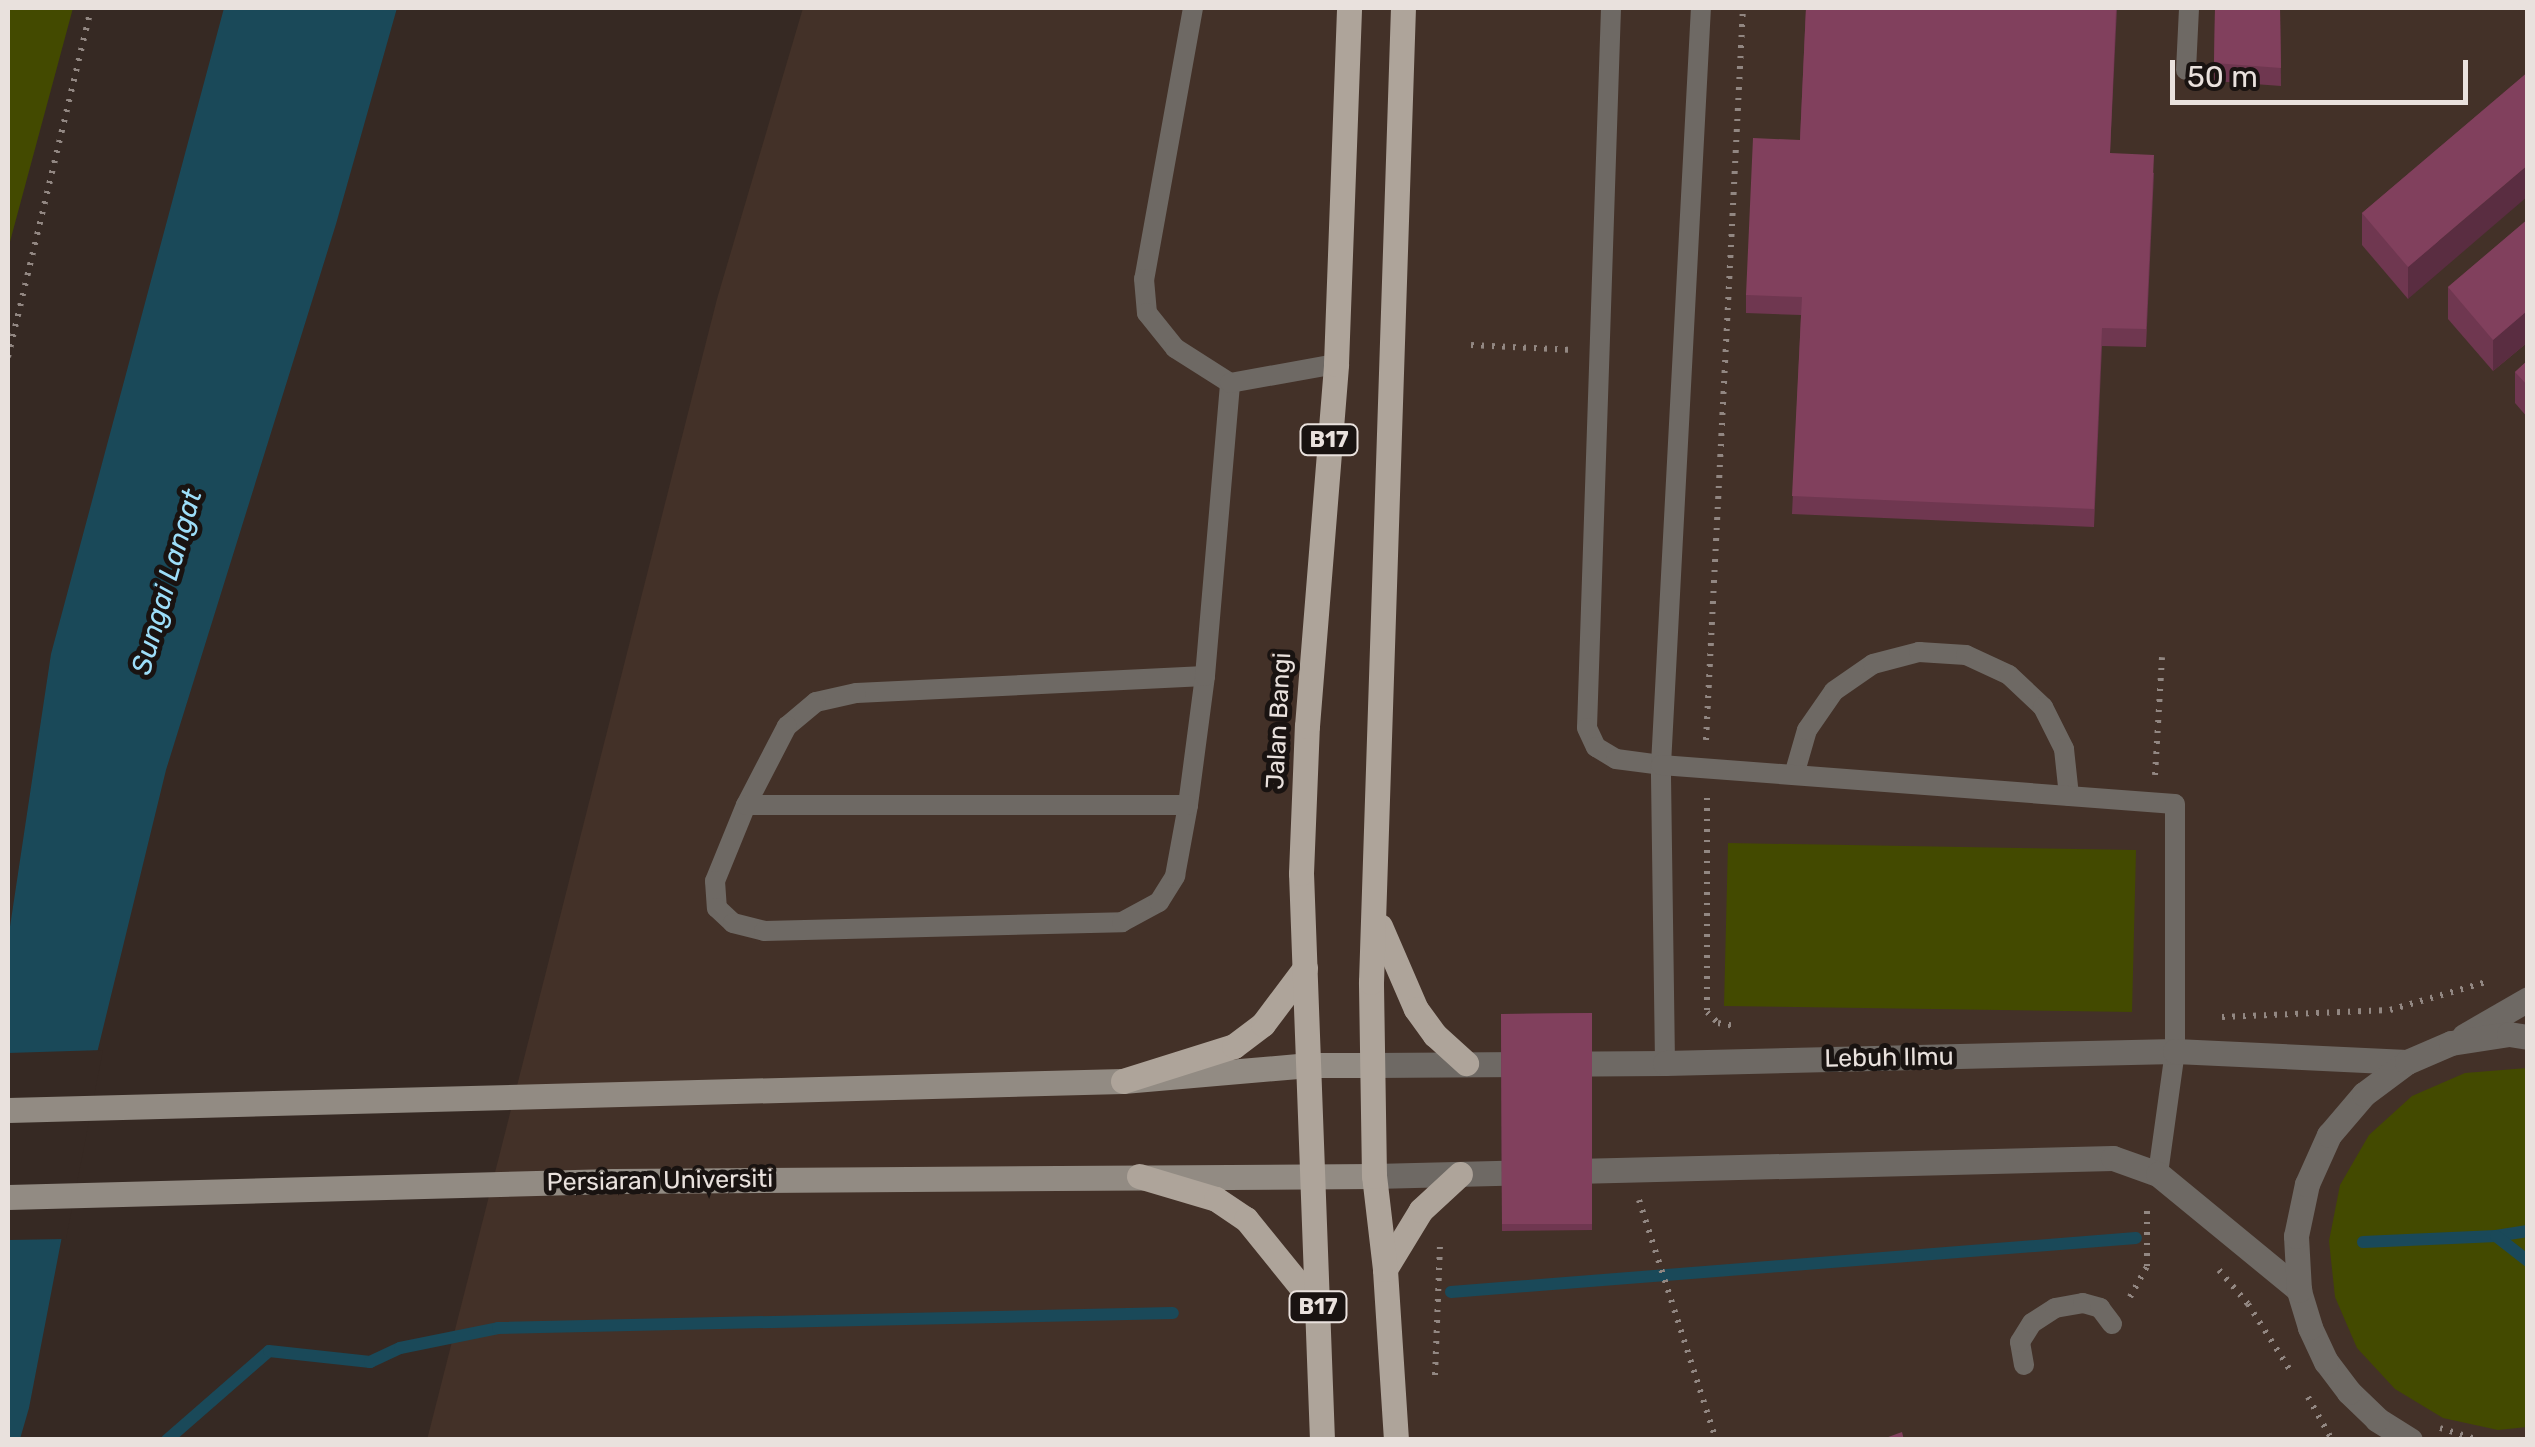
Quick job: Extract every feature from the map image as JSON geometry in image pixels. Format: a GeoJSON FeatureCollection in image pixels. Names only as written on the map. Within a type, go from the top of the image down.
{"type":"FeatureCollection","features":[{"type":"Feature","properties":{"kind":"main road","name":"Jalan Bangi"},"geometry":{"type":"LineString","coordinates":[[1322,1440],[1301,873],[1307,726],[1336,364],[1348,8]]}},
{"type":"Feature","properties":{"kind":"main road","name":"B17"},"geometry":{"type":"LineString","coordinates":[[1396,1440],[1386,1269],[1374,1176],[1371,1065],[1403,8]]}},
{"type":"Feature","properties":{"kind":"main road"},"geometry":{"type":"LineString","coordinates":[[1376,916],[1416,1009],[1435,1035],[1466,1062]]}},
{"type":"Feature","properties":{"kind":"main road"},"geometry":{"type":"LineString","coordinates":[[1123,1081],[1234,1046],[1263,1024],[1305,968]]}},
{"type":"Feature","properties":{"kind":"main road"},"geometry":{"type":"LineString","coordinates":[[8,1110],[1123,1081],[1309,1065],[1371,1065]]}},
{"type":"Feature","properties":{"kind":"main road"},"geometry":{"type":"LineString","coordinates":[[1386,1269],[1421,1210],[1460,1174]]}},
{"type":"Feature","properties":{"kind":"main road"},"geometry":{"type":"LineString","coordinates":[[1139,1176],[1216,1199],[1246,1219],[1318,1308]]}},
{"type":"Feature","properties":{"kind":"main road","name":"Persiaran Universiti"},"geometry":{"type":"LineString","coordinates":[[8,1197],[613,1181],[1374,1176]]}},
{"type":"Feature","properties":{"kind":"street"},"geometry":{"type":"LineString","coordinates":[[2419,1431],[2376,1429],[2326,1362],[2299,1290],[2296,1236],[2307,1184],[2329,1135],[2364,1094],[2407,1062],[2451,1043],[2528,999]]}},
{"type":"Feature","properties":{"kind":"street"},"geometry":{"type":"LineString","coordinates":[[2451,1043],[2510,1034],[2528,1037]]}},
{"type":"Feature","properties":{"kind":"street","name":"Lebuh Ilmu"},"geometry":{"type":"LineString","coordinates":[[1371,1065],[1665,1063],[2175,1051],[2407,1062]]}},
{"type":"Feature","properties":{"kind":"street"},"geometry":{"type":"LineString","coordinates":[[1374,1176],[2113,1158],[2158,1174],[2299,1290]]}},
{"type":"Feature","properties":{"kind":"lane"},"geometry":{"type":"LineString","coordinates":[[1193,8],[1144,279],[1147,313],[1175,348],[1230,382],[1336,364]]}},
{"type":"Feature","properties":{"kind":"lane"},"geometry":{"type":"LineString","coordinates":[[1611,8],[1587,728],[1596,748],[1616,759],[1661,765],[2174,804],[2175,1051],[2158,1174]]}},
{"type":"Feature","properties":{"kind":"lane"},"geometry":{"type":"LineString","coordinates":[[1665,1063],[1661,765],[1701,8]]}},
{"type":"Feature","properties":{"kind":"lane"},"geometry":{"type":"LineString","coordinates":[[2186,70],[2190,8]]}},
{"type":"Feature","properties":{"kind":"lane"},"geometry":{"type":"LineString","coordinates":[[1205,676],[856,694],[816,702],[787,726],[746,806],[714,880],[717,908],[734,924],[764,931],[1122,922],[1159,902],[1175,876],[1188,805],[1205,676],[1230,382]]}},
{"type":"Feature","properties":{"kind":"lane"},"geometry":{"type":"LineString","coordinates":[[1794,775],[1807,730],[1834,691],[1873,664],[1919,652],[1966,655],[2009,674],[2043,707],[2064,749],[2069,796]]}},
{"type":"Feature","properties":{"kind":"lane"},"geometry":{"type":"LineString","coordinates":[[746,806],[1188,805]]}},
{"type":"Feature","properties":{"kind":"lane"},"geometry":{"type":"LineString","coordinates":[[2024,1365],[2020,1342],[2032,1322],[2055,1308],[2082,1304],[2100,1308],[2112,1324]]}},
{"type":"Feature","properties":{"kind":"path"},"geometry":{"type":"LineString","coordinates":[[8,357],[91,8]]}},
{"type":"Feature","properties":{"kind":"path"},"geometry":{"type":"LineString","coordinates":[[1471,345],[1600,351]]}},
{"type":"Feature","properties":{"kind":"path"},"geometry":{"type":"LineString","coordinates":[[2174,1020],[2390,1010],[2493,980]]}},
{"type":"Feature","properties":{"kind":"path"},"geometry":{"type":"LineString","coordinates":[[2130,1297],[2146,1266],[2148,1194],[2159,1206]]}},
{"type":"Feature","properties":{"kind":"path"},"geometry":{"type":"LineString","coordinates":[[1649,1234],[1716,1440]]}},
{"type":"Feature","properties":{"kind":"path"},"geometry":{"type":"LineString","coordinates":[[1436,1374],[1438,1251],[1442,1240]]}},
{"type":"Feature","properties":{"kind":"path"},"geometry":{"type":"LineString","coordinates":[[2215,1266],[2248,1304],[2332,1440]]}},
{"type":"Feature","properties":{"kind":"path"},"geometry":{"type":"LineString","coordinates":[[2419,1431],[2480,1440]]}},
{"type":"Feature","properties":{"kind":"shaded area"},"geometry":{"type":"Polygon","coordinates":[[[803,8],[2527,8],[2527,1439],[427,1440],[717,299],[803,8]]]}},
{"type":"Feature","properties":{"kind":"green space"},"geometry":{"type":"Polygon","coordinates":[[[8,8],[73,8],[8,249],[8,8]]]}},
{"type":"Feature","properties":{"kind":"green space"},"geometry":{"type":"Polygon","coordinates":[[[1728,843],[2136,850],[2132,1012],[1724,1006],[1728,843]]]}},
{"type":"Feature","properties":{"kind":"green space"},"geometry":{"type":"Polygon","coordinates":[[[2527,1068],[2527,1427],[2498,1430],[2443,1418],[2395,1389],[2357,1348],[2335,1297],[2329,1241],[2340,1185],[2369,1135],[2412,1096],[2465,1073],[2527,1068]]]}},
{"type":"Feature","properties":{"kind":"water","name":"Sungai Langat"},"geometry":{"type":"Polygon","coordinates":[[[224,8],[397,8],[336,224],[166,770],[98,1049],[29,1408],[20,1439],[8,1440],[8,940],[51,654],[224,8]]]}},
{"type":"Feature","properties":{"kind":"pier"},"geometry":{"type":"Polygon","coordinates":[[[103,1050],[66,1239],[8,1240],[8,1053],[103,1050]]]}},
{"type":"Feature","properties":{"kind":"building"},"geometry":{"type":"Polygon","coordinates":[[[1806,8],[2116,8],[2110,153],[2154,155],[2146,329],[2102,328],[2094,509],[1792,496],[1802,297],[1746,295],[1753,138],[1800,140],[1806,8]]]}},
{"type":"Feature","properties":{"kind":"building"},"geometry":{"type":"Polygon","coordinates":[[[2215,8],[2280,8],[2281,68],[2214,63],[2215,8]]]}},
{"type":"Feature","properties":{"kind":"building"},"geometry":{"type":"Polygon","coordinates":[[[2528,72],[2528,165],[2408,267],[2362,213],[2528,72]]]}},
{"type":"Feature","properties":{"kind":"building"},"geometry":{"type":"Polygon","coordinates":[[[2528,219],[2528,310],[2493,340],[2448,287],[2528,219]]]}},
{"type":"Feature","properties":{"kind":"building"},"geometry":{"type":"Polygon","coordinates":[[[2528,360],[2528,386],[2515,372],[2528,360]]]}},
{"type":"Feature","properties":{"kind":"building"},"geometry":{"type":"Polygon","coordinates":[[[1592,1013],[1592,1224],[1502,1224],[1501,1014],[1592,1013]]]}},
{"type":"Feature","properties":{"kind":"building"},"geometry":{"type":"Polygon","coordinates":[[[1902,1432],[1904,1440],[1880,1440],[1902,1432]]]}},
{"type":"Feature","properties":{"kind":"waterway"},"geometry":{"type":"LineString","coordinates":[[2496,1236],[2528,1231]]}},
{"type":"Feature","properties":{"kind":"waterway"},"geometry":{"type":"LineString","coordinates":[[2363,1242],[2496,1236],[2528,1261]]}},
{"type":"Feature","properties":{"kind":"waterway"},"geometry":{"type":"LineString","coordinates":[[1451,1292],[2136,1238]]}},
{"type":"Feature","properties":{"kind":"waterway"},"geometry":{"type":"LineString","coordinates":[[167,1440],[269,1351],[370,1362],[400,1348],[498,1328],[1173,1313]]}}]}
